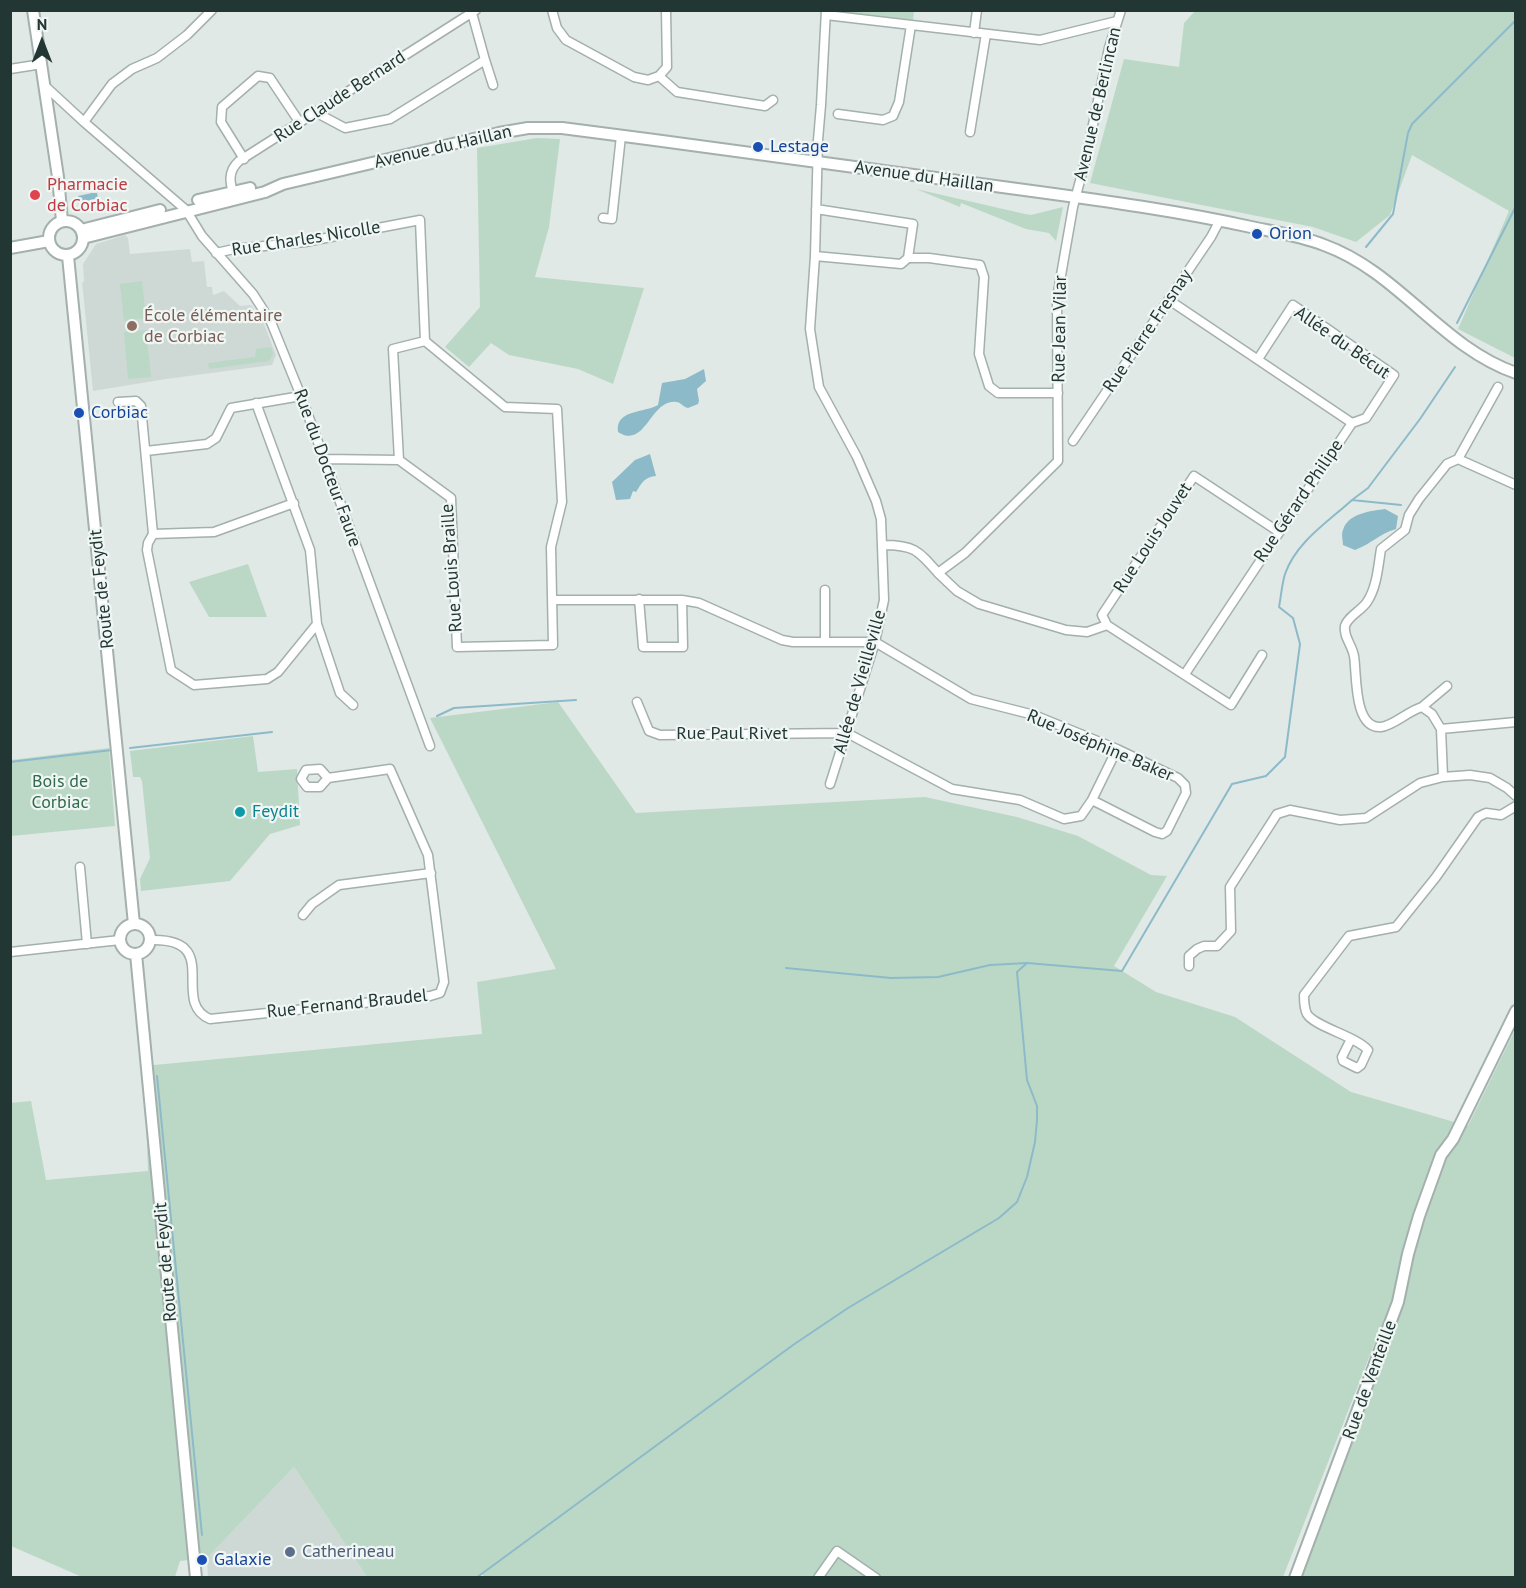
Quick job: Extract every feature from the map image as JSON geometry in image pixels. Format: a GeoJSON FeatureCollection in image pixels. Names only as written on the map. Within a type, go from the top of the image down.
{"type":"FeatureCollection","features":[{"type":"Feature","properties":{"kind":"street"},"geometry":{"type":"LineString","coordinates":[[33,10],[58,177],[62,221]]}},
{"type":"Feature","properties":{"kind":"street"},"geometry":{"type":"LineString","coordinates":[[84,122],[112,84],[132,69],[157,58],[188,35],[212,10]]}},
{"type":"Feature","properties":{"kind":"street"},"geometry":{"type":"LineString","coordinates":[[552,10],[557,28],[566,40],[634,76],[648,80],[659,76],[667,67],[666,10]]}},
{"type":"Feature","properties":{"kind":"street"},"geometry":{"type":"LineString","coordinates":[[974,33],[977,10]]}},
{"type":"Feature","properties":{"kind":"street","name":"Avenue de Berlincan"},"geometry":{"type":"LineString","coordinates":[[1076,197],[1109,48],[1121,10]]}},
{"type":"Feature","properties":{"kind":"street"},"geometry":{"type":"LineString","coordinates":[[474,12],[493,85]]}},
{"type":"Feature","properties":{"kind":"street","name":"Rue Claude Bernard"},"geometry":{"type":"LineString","coordinates":[[233,195],[230,180],[231,172],[236,164],[474,12]]}},
{"type":"Feature","properties":{"kind":"street"},"geometry":{"type":"LineString","coordinates":[[826,13],[1040,40],[1117,21]]}},
{"type":"Feature","properties":{"kind":"street","name":"Allée de Vieilleville"},"geometry":{"type":"LineString","coordinates":[[826,13],[816,162],[815,256],[810,329],[819,387],[857,457],[876,501],[881,519],[884,600],[874,642],[830,784]]}},
{"type":"Feature","properties":{"kind":"street"},"geometry":{"type":"LineString","coordinates":[[838,114],[883,120],[893,116],[899,102],[911,25]]}},
{"type":"Feature","properties":{"kind":"street"},"geometry":{"type":"LineString","coordinates":[[970,132],[986,34]]}},
{"type":"Feature","properties":{"kind":"street"},"geometry":{"type":"LineString","coordinates":[[316,113],[345,128],[390,119],[485,60]]}},
{"type":"Feature","properties":{"kind":"street"},"geometry":{"type":"LineString","coordinates":[[10,69],[42,64]]}},
{"type":"Feature","properties":{"kind":"street"},"geometry":{"type":"LineString","coordinates":[[244,159],[221,122],[222,107],[258,76],[270,78],[300,123]]}},
{"type":"Feature","properties":{"kind":"street"},"geometry":{"type":"LineString","coordinates":[[659,76],[677,92],[765,106],[774,100]]}},
{"type":"Feature","properties":{"kind":"street","name":"Rue du Docteur Faure"},"geometry":{"type":"LineString","coordinates":[[45,86],[183,208],[202,236],[253,294],[271,322],[301,396],[430,746]]}},
{"type":"Feature","properties":{"kind":"street","name":"Avenue du Haillan"},"geometry":{"type":"LineString","coordinates":[[82,234],[233,195],[265,192],[283,184],[528,128],[551,127],[1170,210],[1310,240],[1349,256],[1394,286],[1470,350],[1495,365],[1515,373]]}},
{"type":"Feature","properties":{"kind":"street"},"geometry":{"type":"LineString","coordinates":[[603,218],[612,219],[621,136]]}},
{"type":"Feature","properties":{"kind":"street","name":"Rue Jean Vilar"},"geometry":{"type":"LineString","coordinates":[[938,573],[965,553],[1058,461],[1057,298],[1059,276],[1076,197]]}},
{"type":"Feature","properties":{"kind":"street"},"geometry":{"type":"LineString","coordinates":[[816,209],[913,224],[908,258]]}},
{"type":"Feature","properties":{"kind":"street","name":"Rue Charles Nicolle"},"geometry":{"type":"LineString","coordinates":[[216,253],[305,242],[420,220],[425,341]]}},
{"type":"Feature","properties":{"kind":"street","name":"Rue Pierre Fresnay"},"geometry":{"type":"LineString","coordinates":[[1074,441],[1220,220]]}},
{"type":"Feature","properties":{"kind":"street"},"geometry":{"type":"LineString","coordinates":[[62,221],[76,224],[82,234],[79,250],[68,256],[56,252],[48,241],[51,229],[62,221]]}},
{"type":"Feature","properties":{"kind":"street"},"geometry":{"type":"LineString","coordinates":[[10,248],[48,241]]}},
{"type":"Feature","properties":{"kind":"street","name":"Route de Feydit"},"geometry":{"type":"LineString","coordinates":[[68,256],[134,924]]}},
{"type":"Feature","properties":{"kind":"street"},"geometry":{"type":"LineString","coordinates":[[815,256],[901,264],[908,258],[929,258],[980,265],[984,277],[979,354],[989,386],[998,393],[1058,393]]}},
{"type":"Feature","properties":{"kind":"street","name":"Rue Gérard Philipe"},"geometry":{"type":"LineString","coordinates":[[1168,300],[1352,423],[1185,674]]}},
{"type":"Feature","properties":{"kind":"street","name":"Allée du Bécut"},"geometry":{"type":"LineString","coordinates":[[1258,359],[1293,305],[1394,375],[1366,418],[1352,423]]}},
{"type":"Feature","properties":{"kind":"street"},"geometry":{"type":"LineString","coordinates":[[324,459],[399,459],[393,350],[425,341]]}},
{"type":"Feature","properties":{"kind":"street","name":"Rue Louis Braille"},"geometry":{"type":"LineString","coordinates":[[399,459],[451,498],[457,647],[554,645],[551,547],[562,502],[556,409],[505,407],[425,341]]}},
{"type":"Feature","properties":{"kind":"street"},"geometry":{"type":"LineString","coordinates":[[1447,686],[1422,707],[1379,727],[1365,719],[1359,708],[1352,648],[1344,633],[1346,622],[1366,603],[1375,583],[1381,549],[1405,530],[1409,514],[1419,499],[1447,464],[1458,459],[1498,387]]}},
{"type":"Feature","properties":{"kind":"street"},"geometry":{"type":"LineString","coordinates":[[146,451],[207,444],[216,438],[231,408],[301,396]]}},
{"type":"Feature","properties":{"kind":"street"},"geometry":{"type":"LineString","coordinates":[[118,402],[136,401],[141,406],[153,534],[147,550],[171,670],[194,685],[267,679],[278,672],[317,624]]}},
{"type":"Feature","properties":{"kind":"street"},"geometry":{"type":"LineString","coordinates":[[256,403],[310,549],[317,624],[340,693],[353,705]]}},
{"type":"Feature","properties":{"kind":"street"},"geometry":{"type":"LineString","coordinates":[[1458,459],[1515,485]]}},
{"type":"Feature","properties":{"kind":"street","name":"Rue Louis Jouvet"},"geometry":{"type":"LineString","coordinates":[[1107,625],[1102,615],[1194,476],[1279,532]]}},
{"type":"Feature","properties":{"kind":"street"},"geometry":{"type":"LineString","coordinates":[[153,534],[214,532],[294,503]]}},
{"type":"Feature","properties":{"kind":"street"},"geometry":{"type":"LineString","coordinates":[[882,545],[906,545],[918,552],[957,591],[979,604],[1060,629],[1087,632],[1107,625],[1231,705],[1262,655]]}},
{"type":"Feature","properties":{"kind":"street"},"geometry":{"type":"LineString","coordinates":[[825,590],[825,641]]}},
{"type":"Feature","properties":{"kind":"street"},"geometry":{"type":"LineString","coordinates":[[639,599],[642,648],[683,647],[682,600]]}},
{"type":"Feature","properties":{"kind":"street"},"geometry":{"type":"LineString","coordinates":[[553,600],[682,600],[699,603],[782,640],[874,642]]}},
{"type":"Feature","properties":{"kind":"street","name":"Rue Joséphine Baker"},"geometry":{"type":"LineString","coordinates":[[874,642],[971,699],[1034,716],[1117,749],[1178,778],[1185,784],[1186,793],[1167,831],[1162,834],[1092,800]]}},
{"type":"Feature","properties":{"kind":"street","name":"Rue Paul Rivet"},"geometry":{"type":"LineString","coordinates":[[636,702],[649,731],[660,735],[847,733]]}},
{"type":"Feature","properties":{"kind":"street"},"geometry":{"type":"LineString","coordinates":[[1422,707],[1432,714],[1441,729],[1443,777]]}},
{"type":"Feature","properties":{"kind":"street"},"geometry":{"type":"LineString","coordinates":[[1441,729],[1515,722]]}},
{"type":"Feature","properties":{"kind":"street"},"geometry":{"type":"LineString","coordinates":[[847,733],[952,789],[1020,800],[1064,819],[1081,816],[1092,800],[1117,749]]}},
{"type":"Feature","properties":{"kind":"street","name":"Rue Fernand Braudel"},"geometry":{"type":"LineString","coordinates":[[151,940],[179,943],[186,950],[191,960],[194,1005],[201,1015],[210,1019],[430,996],[440,993],[444,982],[428,855],[390,770],[328,778]]}},
{"type":"Feature","properties":{"kind":"street"},"geometry":{"type":"LineString","coordinates":[[1189,966],[1189,956],[1197,949],[1217,946],[1231,931],[1230,887],[1277,814],[1290,810],[1340,820],[1366,818],[1420,783],[1443,777],[1470,775],[1490,778],[1507,788],[1515,796]]}},
{"type":"Feature","properties":{"kind":"street"},"geometry":{"type":"LineString","coordinates":[[1351,1039],[1308,1016],[1304,1005],[1304,995],[1349,936],[1396,927],[1436,877],[1478,817],[1486,813],[1501,815],[1515,806]]}},
{"type":"Feature","properties":{"kind":"street"},"geometry":{"type":"LineString","coordinates":[[80,867],[87,944]]}},
{"type":"Feature","properties":{"kind":"street"},"geometry":{"type":"LineString","coordinates":[[303,915],[312,904],[339,885],[430,873]]}},
{"type":"Feature","properties":{"kind":"street"},"geometry":{"type":"LineString","coordinates":[[134,924],[139,924],[148,930],[151,940],[146,950],[136,954],[126,950],[120,940],[123,929],[134,924]]}},
{"type":"Feature","properties":{"kind":"street"},"geometry":{"type":"LineString","coordinates":[[10,952],[120,940]]}},
{"type":"Feature","properties":{"kind":"street","name":"Route de Feydit"},"geometry":{"type":"LineString","coordinates":[[136,954],[195,1575]]}},
{"type":"Feature","properties":{"kind":"street","name":"Rue de Venteille"},"geometry":{"type":"LineString","coordinates":[[1295,1578],[1398,1302],[1419,1216],[1434,1179],[1444,1167],[1452,1150],[1453,1139],[1515,1011]]}},
{"type":"Feature","properties":{"kind":"street"},"geometry":{"type":"LineString","coordinates":[[818,1578],[837,1551],[876,1578]]}},
{"type":"Feature","properties":{"kind":"shaded area"},"geometry":{"type":"Polygon","coordinates":[[[125,235],[128,238],[130,254],[190,249],[192,262],[204,261],[207,287],[212,287],[213,295],[224,291],[240,306],[251,305],[264,324],[276,355],[272,365],[93,391],[82,282],[84,282],[83,264],[96,244],[125,235]]]}},
{"type":"Feature","properties":{"kind":"shaded area"},"geometry":{"type":"Polygon","coordinates":[[[294,1467],[367,1577],[208,1577],[207,1558],[294,1467]]]}},
{"type":"Feature","properties":{"kind":"green space"},"geometry":{"type":"Polygon","coordinates":[[[1196,10],[1515,11],[1515,358],[1458,329],[1509,211],[1412,155],[1390,215],[1356,242],[1313,227],[1090,183],[1124,59],[1179,67],[1184,23],[1196,10]]]}},
{"type":"Feature","properties":{"kind":"green space"},"geometry":{"type":"Polygon","coordinates":[[[834,11],[914,11],[913,20],[834,11]]]}},
{"type":"Feature","properties":{"kind":"green space"},"geometry":{"type":"Polygon","coordinates":[[[537,138],[560,139],[549,227],[535,277],[644,288],[613,384],[578,369],[509,355],[491,343],[469,367],[445,347],[480,307],[477,148],[537,138]]]}},
{"type":"Feature","properties":{"kind":"green space"},"geometry":{"type":"Polygon","coordinates":[[[916,189],[1031,215],[1063,207],[1056,241],[1049,233],[1026,229],[961,203],[960,207],[916,189]]]}},
{"type":"Feature","properties":{"kind":"green space"},"geometry":{"type":"Polygon","coordinates":[[[142,281],[146,318],[124,321],[120,284],[142,281]]]}},
{"type":"Feature","properties":{"kind":"green space"},"geometry":{"type":"Polygon","coordinates":[[[146,330],[151,377],[128,379],[124,332],[146,330]]]}},
{"type":"Feature","properties":{"kind":"green space"},"geometry":{"type":"Polygon","coordinates":[[[271,347],[273,354],[269,361],[209,369],[208,363],[255,357],[256,349],[271,347]]]}},
{"type":"Feature","properties":{"kind":"green space"},"geometry":{"type":"Polygon","coordinates":[[[248,564],[267,617],[209,617],[189,582],[248,564]]]}},
{"type":"Feature","properties":{"kind":"green space"},"geometry":{"type":"Polygon","coordinates":[[[558,702],[636,813],[925,797],[1017,817],[1078,836],[1151,875],[1167,876],[1114,966],[1156,992],[1235,1017],[1351,1092],[1468,1126],[1515,1030],[1515,1577],[1302,1577],[1391,1341],[1379,1332],[1283,1577],[487,1578],[481,1574],[476,1578],[367,1577],[294,1467],[207,1558],[180,1561],[175,1577],[82,1577],[11,1546],[10,1103],[31,1101],[46,1180],[148,1171],[144,1066],[482,1034],[477,982],[556,969],[430,718],[558,702]]]}},
{"type":"Feature","properties":{"kind":"green space"},"geometry":{"type":"Polygon","coordinates":[[[253,736],[258,772],[297,769],[300,825],[270,834],[230,881],[141,891],[140,879],[150,858],[142,781],[140,777],[133,777],[130,751],[253,736]]]}},
{"type":"Feature","properties":{"kind":"green space","name":"Bois de Corbiac"},"geometry":{"type":"Polygon","coordinates":[[[109,748],[115,826],[11,836],[11,760],[109,748]]]}},
{"type":"Feature","properties":{"kind":"water"},"geometry":{"type":"Polygon","coordinates":[[[97,193],[98,198],[80,203],[78,196],[97,193]]]}},
{"type":"Feature","properties":{"kind":"water"},"geometry":{"type":"Polygon","coordinates":[[[704,369],[706,381],[697,389],[698,404],[688,408],[678,402],[667,403],[642,430],[627,436],[618,432],[618,425],[626,415],[658,405],[662,383],[685,379],[704,369]]]}},
{"type":"Feature","properties":{"kind":"water"},"geometry":{"type":"Polygon","coordinates":[[[650,454],[656,476],[644,481],[636,492],[633,491],[630,499],[616,500],[612,482],[635,460],[650,454]]]}},
{"type":"Feature","properties":{"kind":"water"},"geometry":{"type":"Polygon","coordinates":[[[1385,509],[1398,516],[1396,529],[1355,550],[1343,545],[1342,532],[1350,520],[1361,514],[1385,509]]]}},
{"type":"Feature","properties":{"kind":"waterway"},"geometry":{"type":"LineString","coordinates":[[1366,247],[1393,214],[1408,133],[1412,124],[1516,20]]}},
{"type":"Feature","properties":{"kind":"waterway"},"geometry":{"type":"LineString","coordinates":[[1457,323],[1516,206]]}},
{"type":"Feature","properties":{"kind":"waterway"},"geometry":{"type":"LineString","coordinates":[[1352,500],[1368,488],[1420,419],[1455,367]]}},
{"type":"Feature","properties":{"kind":"waterway"},"geometry":{"type":"LineString","coordinates":[[476,1578],[793,1345],[848,1308],[999,1218],[1017,1202],[1027,1177],[1035,1142],[1037,1120],[1037,1106],[1027,1080],[1017,972],[1027,963],[1122,971],[1232,784],[1266,776],[1285,757],[1300,644],[1293,618],[1279,607],[1284,578],[1290,563],[1305,542],[1352,500],[1401,505]]}},
{"type":"Feature","properties":{"kind":"waterway"},"geometry":{"type":"LineString","coordinates":[[437,716],[454,708],[576,700]]}},
{"type":"Feature","properties":{"kind":"waterway"},"geometry":{"type":"LineString","coordinates":[[130,748],[272,732]]}},
{"type":"Feature","properties":{"kind":"waterway"},"geometry":{"type":"LineString","coordinates":[[10,762],[112,750]]}},
{"type":"Feature","properties":{"kind":"waterway"},"geometry":{"type":"LineString","coordinates":[[786,968],[891,978],[938,977],[990,965],[1027,963]]}},
{"type":"Feature","properties":{"kind":"waterway"},"geometry":{"type":"LineString","coordinates":[[157,1076],[202,1535]]}},
{"type":"Feature","properties":{"kind":"place","name":"Lestage"},"geometry":{"type":"Point","coordinates":[758,147]}},
{"type":"Feature","properties":{"kind":"place","name":"Pharmacie de Corbiac"},"geometry":{"type":"Point","coordinates":[35,195]}},
{"type":"Feature","properties":{"kind":"place","name":"Orion"},"geometry":{"type":"Point","coordinates":[1257,234]}},
{"type":"Feature","properties":{"kind":"place","name":"École élémentaire de Corbiac"},"geometry":{"type":"Point","coordinates":[132,326]}},
{"type":"Feature","properties":{"kind":"place","name":"Corbiac"},"geometry":{"type":"Point","coordinates":[79,413]}},
{"type":"Feature","properties":{"kind":"place","name":"Feydit"},"geometry":{"type":"Point","coordinates":[240,812]}},
{"type":"Feature","properties":{"kind":"place","name":"Catherineau"},"geometry":{"type":"Point","coordinates":[290,1552]}},
{"type":"Feature","properties":{"kind":"place","name":"Galaxie"},"geometry":{"type":"Point","coordinates":[202,1560]}}]}
